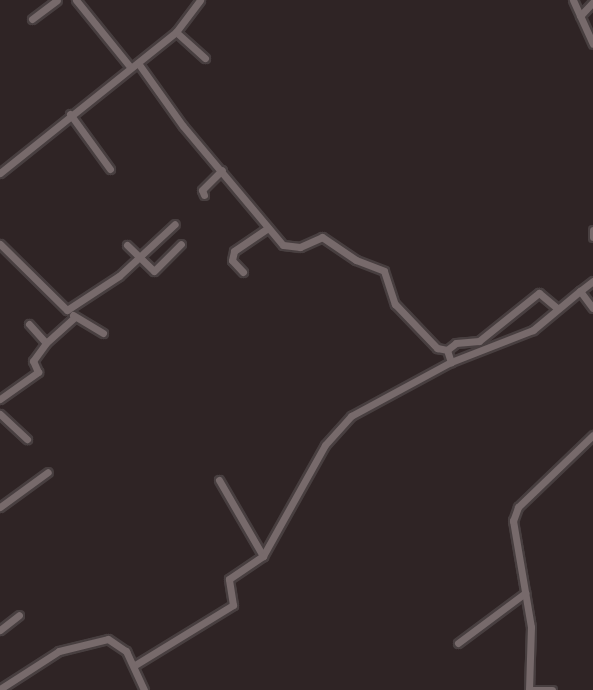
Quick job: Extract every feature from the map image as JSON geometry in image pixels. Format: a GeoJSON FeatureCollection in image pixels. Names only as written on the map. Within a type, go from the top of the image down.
{"type":"FeatureCollection","features":[{"type":"Feature","properties":{"kind":"street"},"geometry":{"type":"LineString","coordinates":[[32,19],[57,0]]}},
{"type":"Feature","properties":{"kind":"street"},"geometry":{"type":"LineString","coordinates":[[76,0],[287,248],[323,237],[356,260],[384,271],[395,304],[437,348],[447,350],[456,343],[479,341],[539,293],[557,308]]}},
{"type":"Feature","properties":{"kind":"street"},"geometry":{"type":"LineString","coordinates":[[0,173],[176,32],[200,0]]}},
{"type":"Feature","properties":{"kind":"street"},"geometry":{"type":"LineString","coordinates":[[573,0],[593,44]]}},
{"type":"Feature","properties":{"kind":"street"},"geometry":{"type":"LineString","coordinates":[[580,16],[593,2]]}},
{"type":"Feature","properties":{"kind":"street"},"geometry":{"type":"LineString","coordinates":[[176,32],[205,58]]}},
{"type":"Feature","properties":{"kind":"street"},"geometry":{"type":"LineString","coordinates":[[71,114],[110,169]]}},
{"type":"Feature","properties":{"kind":"street"},"geometry":{"type":"LineString","coordinates":[[204,195],[202,190],[222,170]]}},
{"type":"Feature","properties":{"kind":"street"},"geometry":{"type":"LineString","coordinates":[[66,310],[119,276],[175,223]]}},
{"type":"Feature","properties":{"kind":"street"},"geometry":{"type":"LineString","coordinates":[[243,272],[232,260],[234,251],[268,228]]}},
{"type":"Feature","properties":{"kind":"street"},"geometry":{"type":"LineString","coordinates":[[593,230],[593,237]]}},
{"type":"Feature","properties":{"kind":"street"},"geometry":{"type":"LineString","coordinates":[[0,244],[66,310],[103,333]]}},
{"type":"Feature","properties":{"kind":"street"},"geometry":{"type":"LineString","coordinates":[[127,244],[157,270],[180,244]]}},
{"type":"Feature","properties":{"kind":"street"},"geometry":{"type":"LineString","coordinates":[[135,665],[233,605],[229,579],[263,556],[325,445],[351,416],[451,362],[533,330],[593,281]]}},
{"type":"Feature","properties":{"kind":"street"},"geometry":{"type":"LineString","coordinates":[[580,291],[593,307]]}},
{"type":"Feature","properties":{"kind":"street"},"geometry":{"type":"LineString","coordinates":[[0,400],[38,372],[33,361],[46,343],[75,317]]}},
{"type":"Feature","properties":{"kind":"street"},"geometry":{"type":"LineString","coordinates":[[29,324],[46,343]]}},
{"type":"Feature","properties":{"kind":"street"},"geometry":{"type":"LineString","coordinates":[[447,350],[451,362]]}},
{"type":"Feature","properties":{"kind":"street"},"geometry":{"type":"LineString","coordinates":[[0,414],[27,439]]}},
{"type":"Feature","properties":{"kind":"street"},"geometry":{"type":"LineString","coordinates":[[552,690],[529,690],[531,626],[514,513],[593,435]]}},
{"type":"Feature","properties":{"kind":"street"},"geometry":{"type":"LineString","coordinates":[[0,507],[48,472]]}},
{"type":"Feature","properties":{"kind":"street"},"geometry":{"type":"LineString","coordinates":[[219,480],[263,556]]}},
{"type":"Feature","properties":{"kind":"street"},"geometry":{"type":"LineString","coordinates":[[458,643],[525,593]]}},
{"type":"Feature","properties":{"kind":"street"},"geometry":{"type":"LineString","coordinates":[[0,630],[19,615]]}},
{"type":"Feature","properties":{"kind":"street"},"geometry":{"type":"LineString","coordinates":[[0,689],[59,651],[97,639],[119,643],[135,665],[144,690]]}}]}
